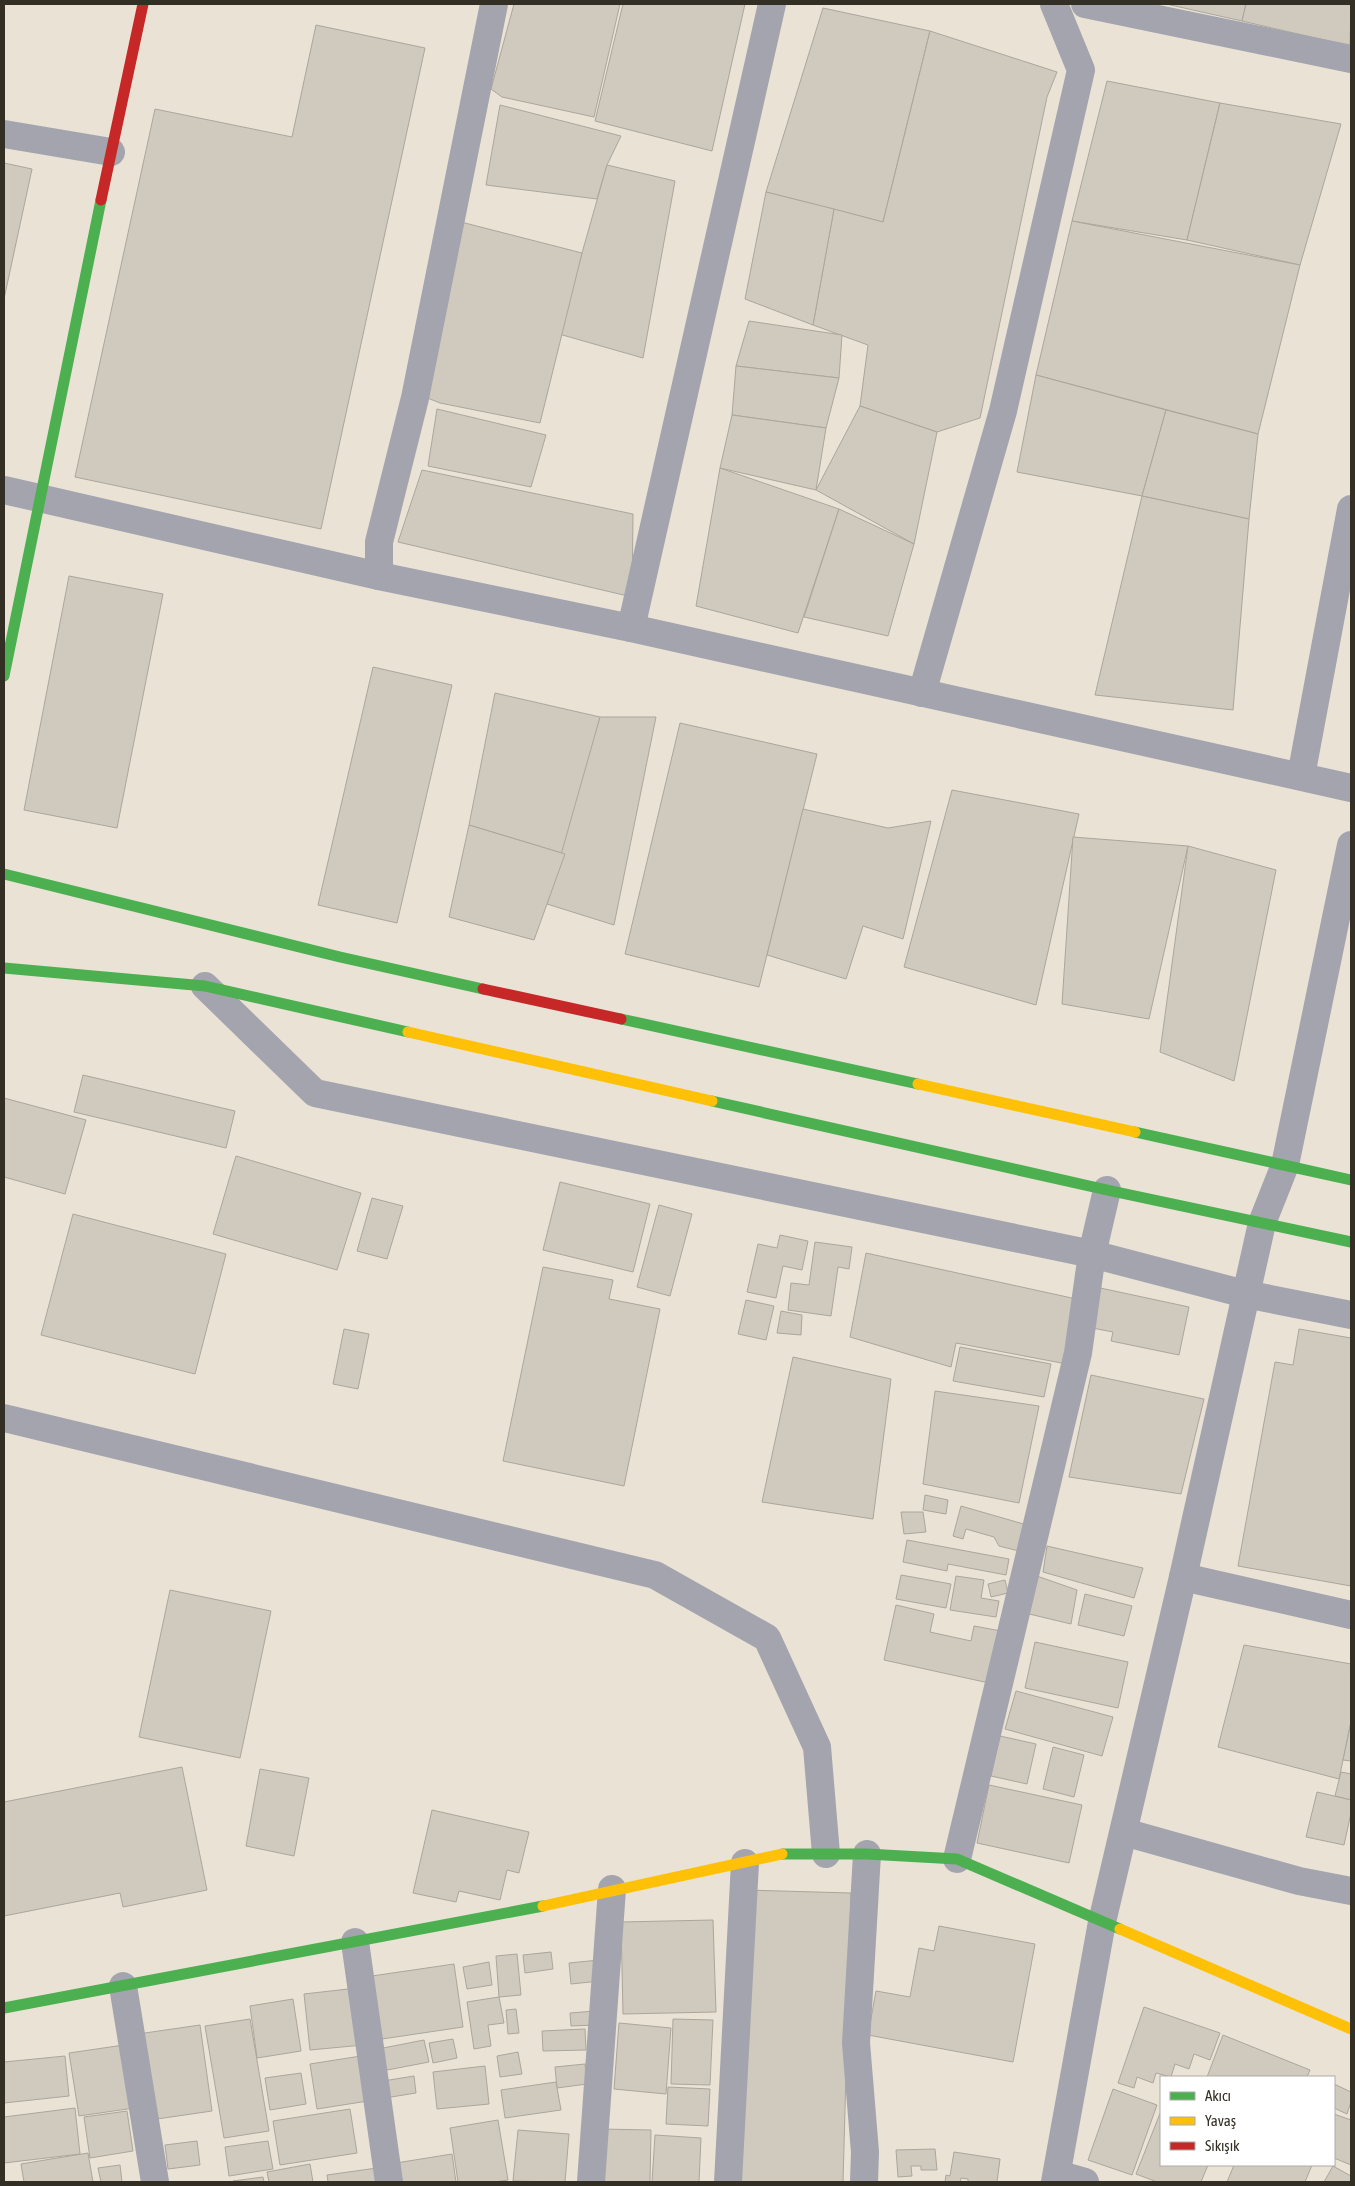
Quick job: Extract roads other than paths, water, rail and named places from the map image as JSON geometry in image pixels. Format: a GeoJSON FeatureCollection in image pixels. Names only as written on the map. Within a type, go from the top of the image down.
{"type":"FeatureCollection","features":[{"type":"Feature","properties":{"kind":"main road"},"geometry":{"type":"LineString","coordinates":[[4,676],[111,152],[144,4]]}},
{"type":"Feature","properties":{"kind":"main road"},"geometry":{"type":"LineString","coordinates":[[4,874],[340,956],[1351,1180]]}},
{"type":"Feature","properties":{"kind":"main road"},"geometry":{"type":"LineString","coordinates":[[4,968],[205,986],[1107,1190],[1351,1242]]}},
{"type":"Feature","properties":{"kind":"main road"},"geometry":{"type":"LineString","coordinates":[[4,2008],[506,1914],[612,1889],[783,1854],[868,1854],[957,1859],[1351,2030]]}},
{"type":"Feature","properties":{"kind":"street"},"geometry":{"type":"LineString","coordinates":[[379,576],[379,542],[415,398],[494,4]]}},
{"type":"Feature","properties":{"kind":"street"},"geometry":{"type":"LineString","coordinates":[[630,628],[772,4]]}},
{"type":"Feature","properties":{"kind":"street"},"geometry":{"type":"LineString","coordinates":[[922,693],[1003,411],[1081,70],[1054,4]]}},
{"type":"Feature","properties":{"kind":"street"},"geometry":{"type":"LineString","coordinates":[[1085,4],[1351,58]]}},
{"type":"Feature","properties":{"kind":"street"},"geometry":{"type":"LineString","coordinates":[[4,134],[111,152]]}},
{"type":"Feature","properties":{"kind":"street"},"geometry":{"type":"LineString","coordinates":[[4,490],[379,576],[630,628],[1351,788]]}},
{"type":"Feature","properties":{"kind":"street"},"geometry":{"type":"LineString","coordinates":[[1301,776],[1351,510]]}},
{"type":"Feature","properties":{"kind":"street"},"geometry":{"type":"LineString","coordinates":[[1084,2182],[1056,2178],[1102,1922],[1183,1576],[1262,1223],[1285,1165],[1351,845]]}},
{"type":"Feature","properties":{"kind":"street"},"geometry":{"type":"LineString","coordinates":[[205,986],[315,1093],[1092,1254],[1245,1294],[1351,1315]]}},
{"type":"Feature","properties":{"kind":"street"},"geometry":{"type":"LineString","coordinates":[[957,1859],[1078,1353],[1092,1254],[1107,1190]]}},
{"type":"Feature","properties":{"kind":"street"},"geometry":{"type":"LineString","coordinates":[[4,1418],[655,1575],[767,1638],[816,1747],[826,1854]]}},
{"type":"Feature","properties":{"kind":"street"},"geometry":{"type":"LineString","coordinates":[[1183,1576],[1351,1615]]}},
{"type":"Feature","properties":{"kind":"street"},"geometry":{"type":"LineString","coordinates":[[1124,1832],[1299,1881],[1351,1891]]}},
{"type":"Feature","properties":{"kind":"street"},"geometry":{"type":"LineString","coordinates":[[864,2182],[865,2152],[856,2043],[868,1854]]}},
{"type":"Feature","properties":{"kind":"street"},"geometry":{"type":"LineString","coordinates":[[728,2182],[745,1863]]}},
{"type":"Feature","properties":{"kind":"street"},"geometry":{"type":"LineString","coordinates":[[592,2182],[612,1889]]}},
{"type":"Feature","properties":{"kind":"street"},"geometry":{"type":"LineString","coordinates":[[355,1942],[389,2182]]}},
{"type":"Feature","properties":{"kind":"street"},"geometry":{"type":"LineString","coordinates":[[123,1986],[155,2182]]}}]}
